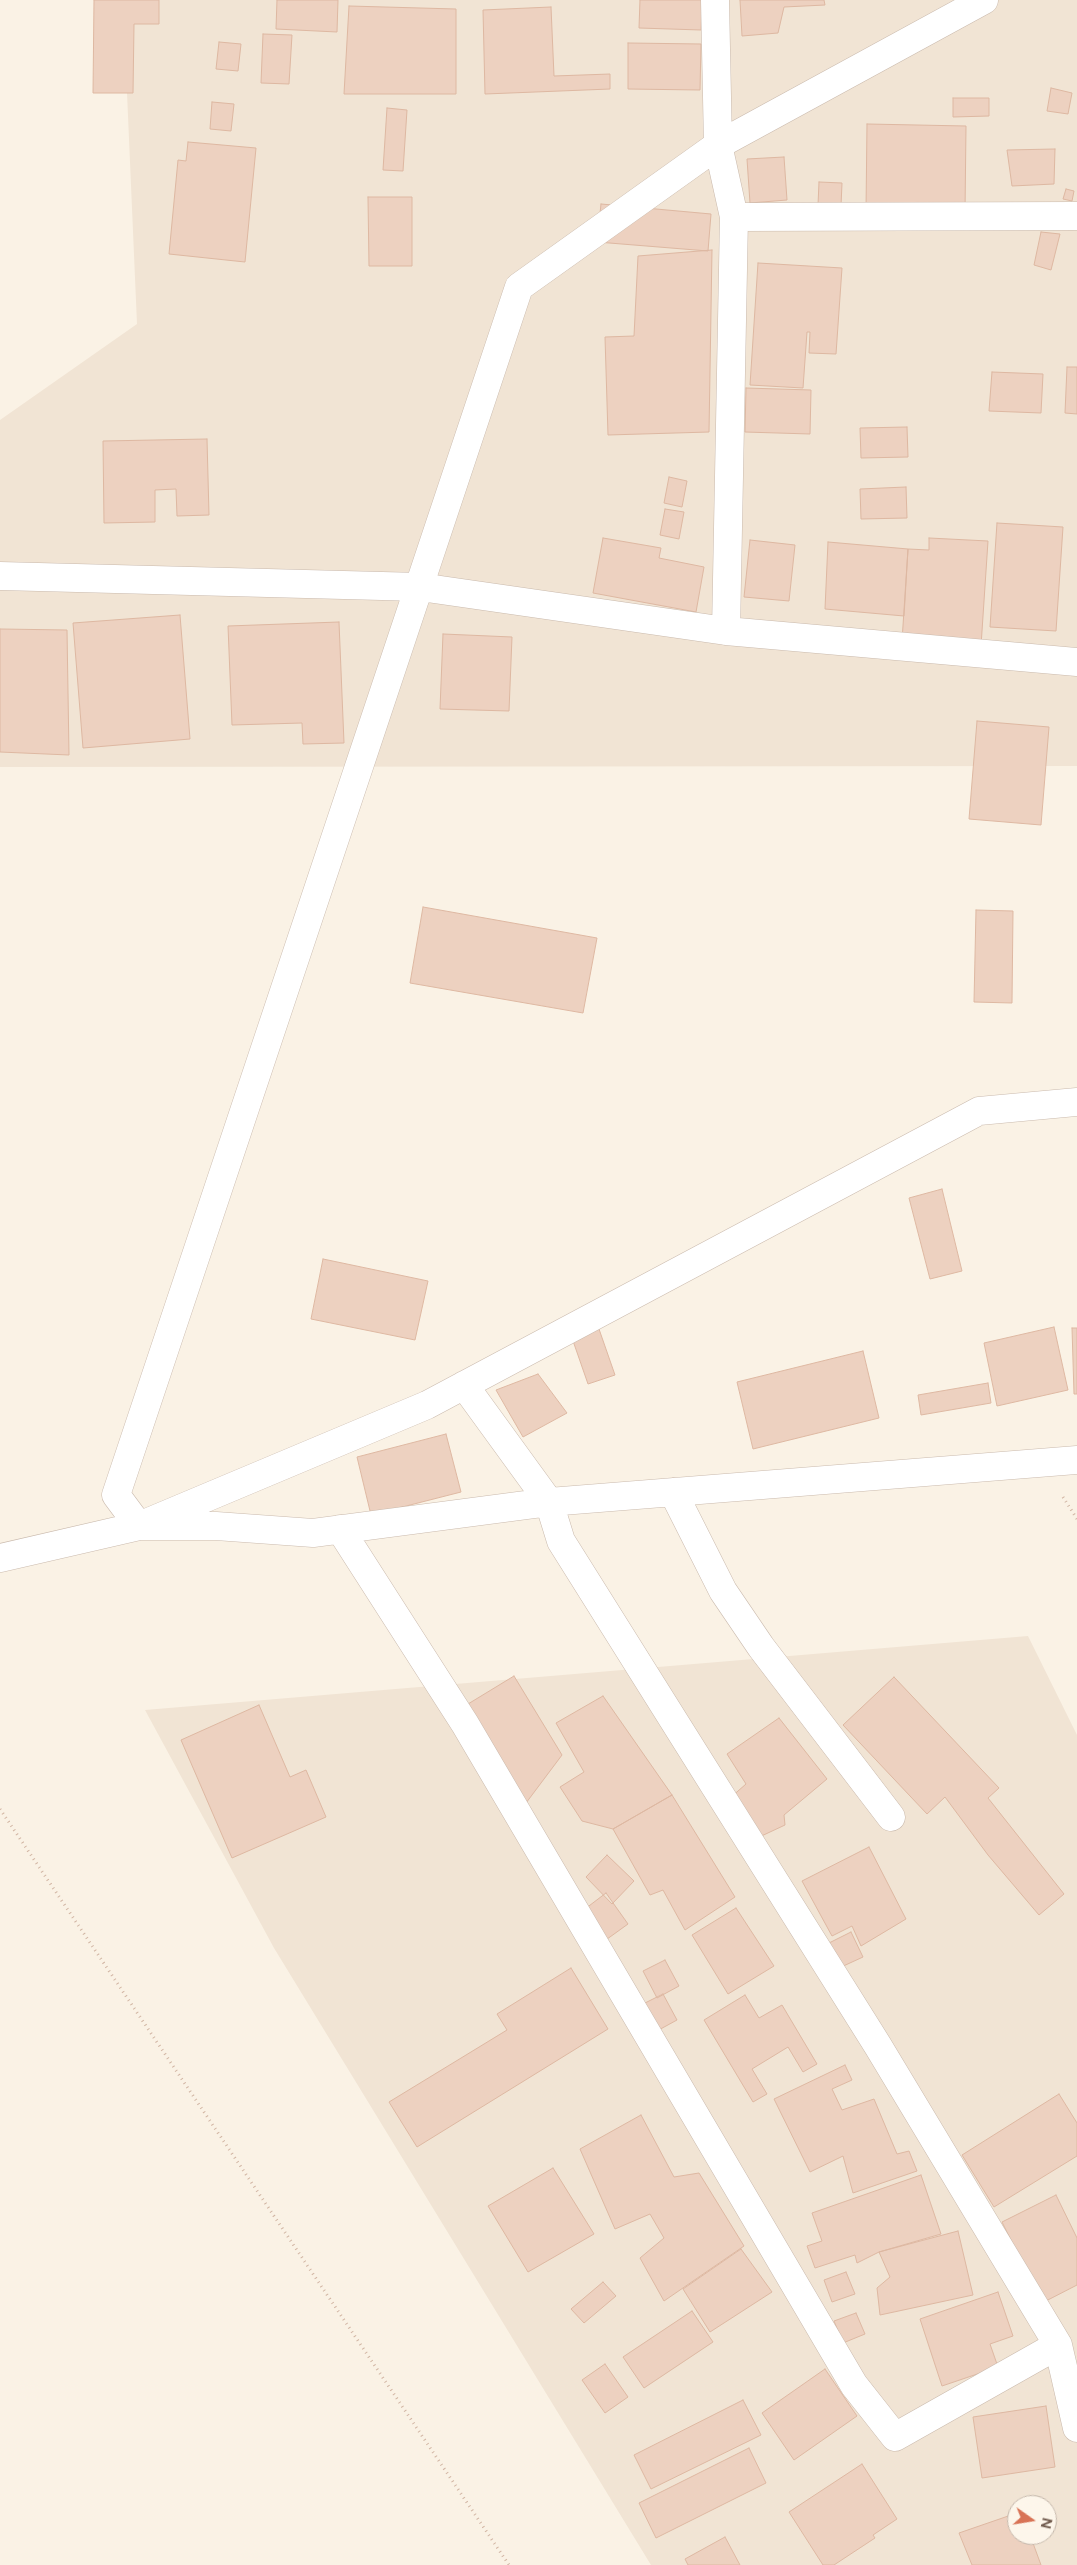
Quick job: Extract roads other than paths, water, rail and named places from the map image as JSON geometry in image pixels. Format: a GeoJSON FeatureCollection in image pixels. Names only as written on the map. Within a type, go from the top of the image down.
{"type":"FeatureCollection","features":[{"type":"Feature","properties":{"kind":"street"},"geometry":{"type":"LineString","coordinates":[[715,0],[718,145],[734,218],[726,631]]}},
{"type":"Feature","properties":{"kind":"street"},"geometry":{"type":"LineString","coordinates":[[139,1526],[116,1496],[519,287],[718,145],[984,0]]}},
{"type":"Feature","properties":{"kind":"street"},"geometry":{"type":"LineString","coordinates":[[734,218],[1077,216]]}},
{"type":"Feature","properties":{"kind":"street"},"geometry":{"type":"LineString","coordinates":[[0,576],[420,587],[726,631],[1077,662]]}},
{"type":"Feature","properties":{"kind":"street"},"geometry":{"type":"LineString","coordinates":[[0,1558],[139,1526],[427,1405],[979,1111],[1077,1102]]}},
{"type":"Feature","properties":{"kind":"street"},"geometry":{"type":"LineString","coordinates":[[464,1385],[549,1502],[561,1541],[878,2046],[1058,2344],[1077,2428]]}},
{"type":"Feature","properties":{"kind":"street"},"geometry":{"type":"LineString","coordinates":[[139,1526],[216,1526],[313,1532],[549,1502],[1077,1460]]}},
{"type":"Feature","properties":{"kind":"street"},"geometry":{"type":"LineString","coordinates":[[673,1492],[723,1591],[760,1646],[891,1817]]}},
{"type":"Feature","properties":{"kind":"street"},"geometry":{"type":"LineString","coordinates":[[340,1529],[464,1724],[854,2385],[895,2438],[1058,2344]]}}]}
